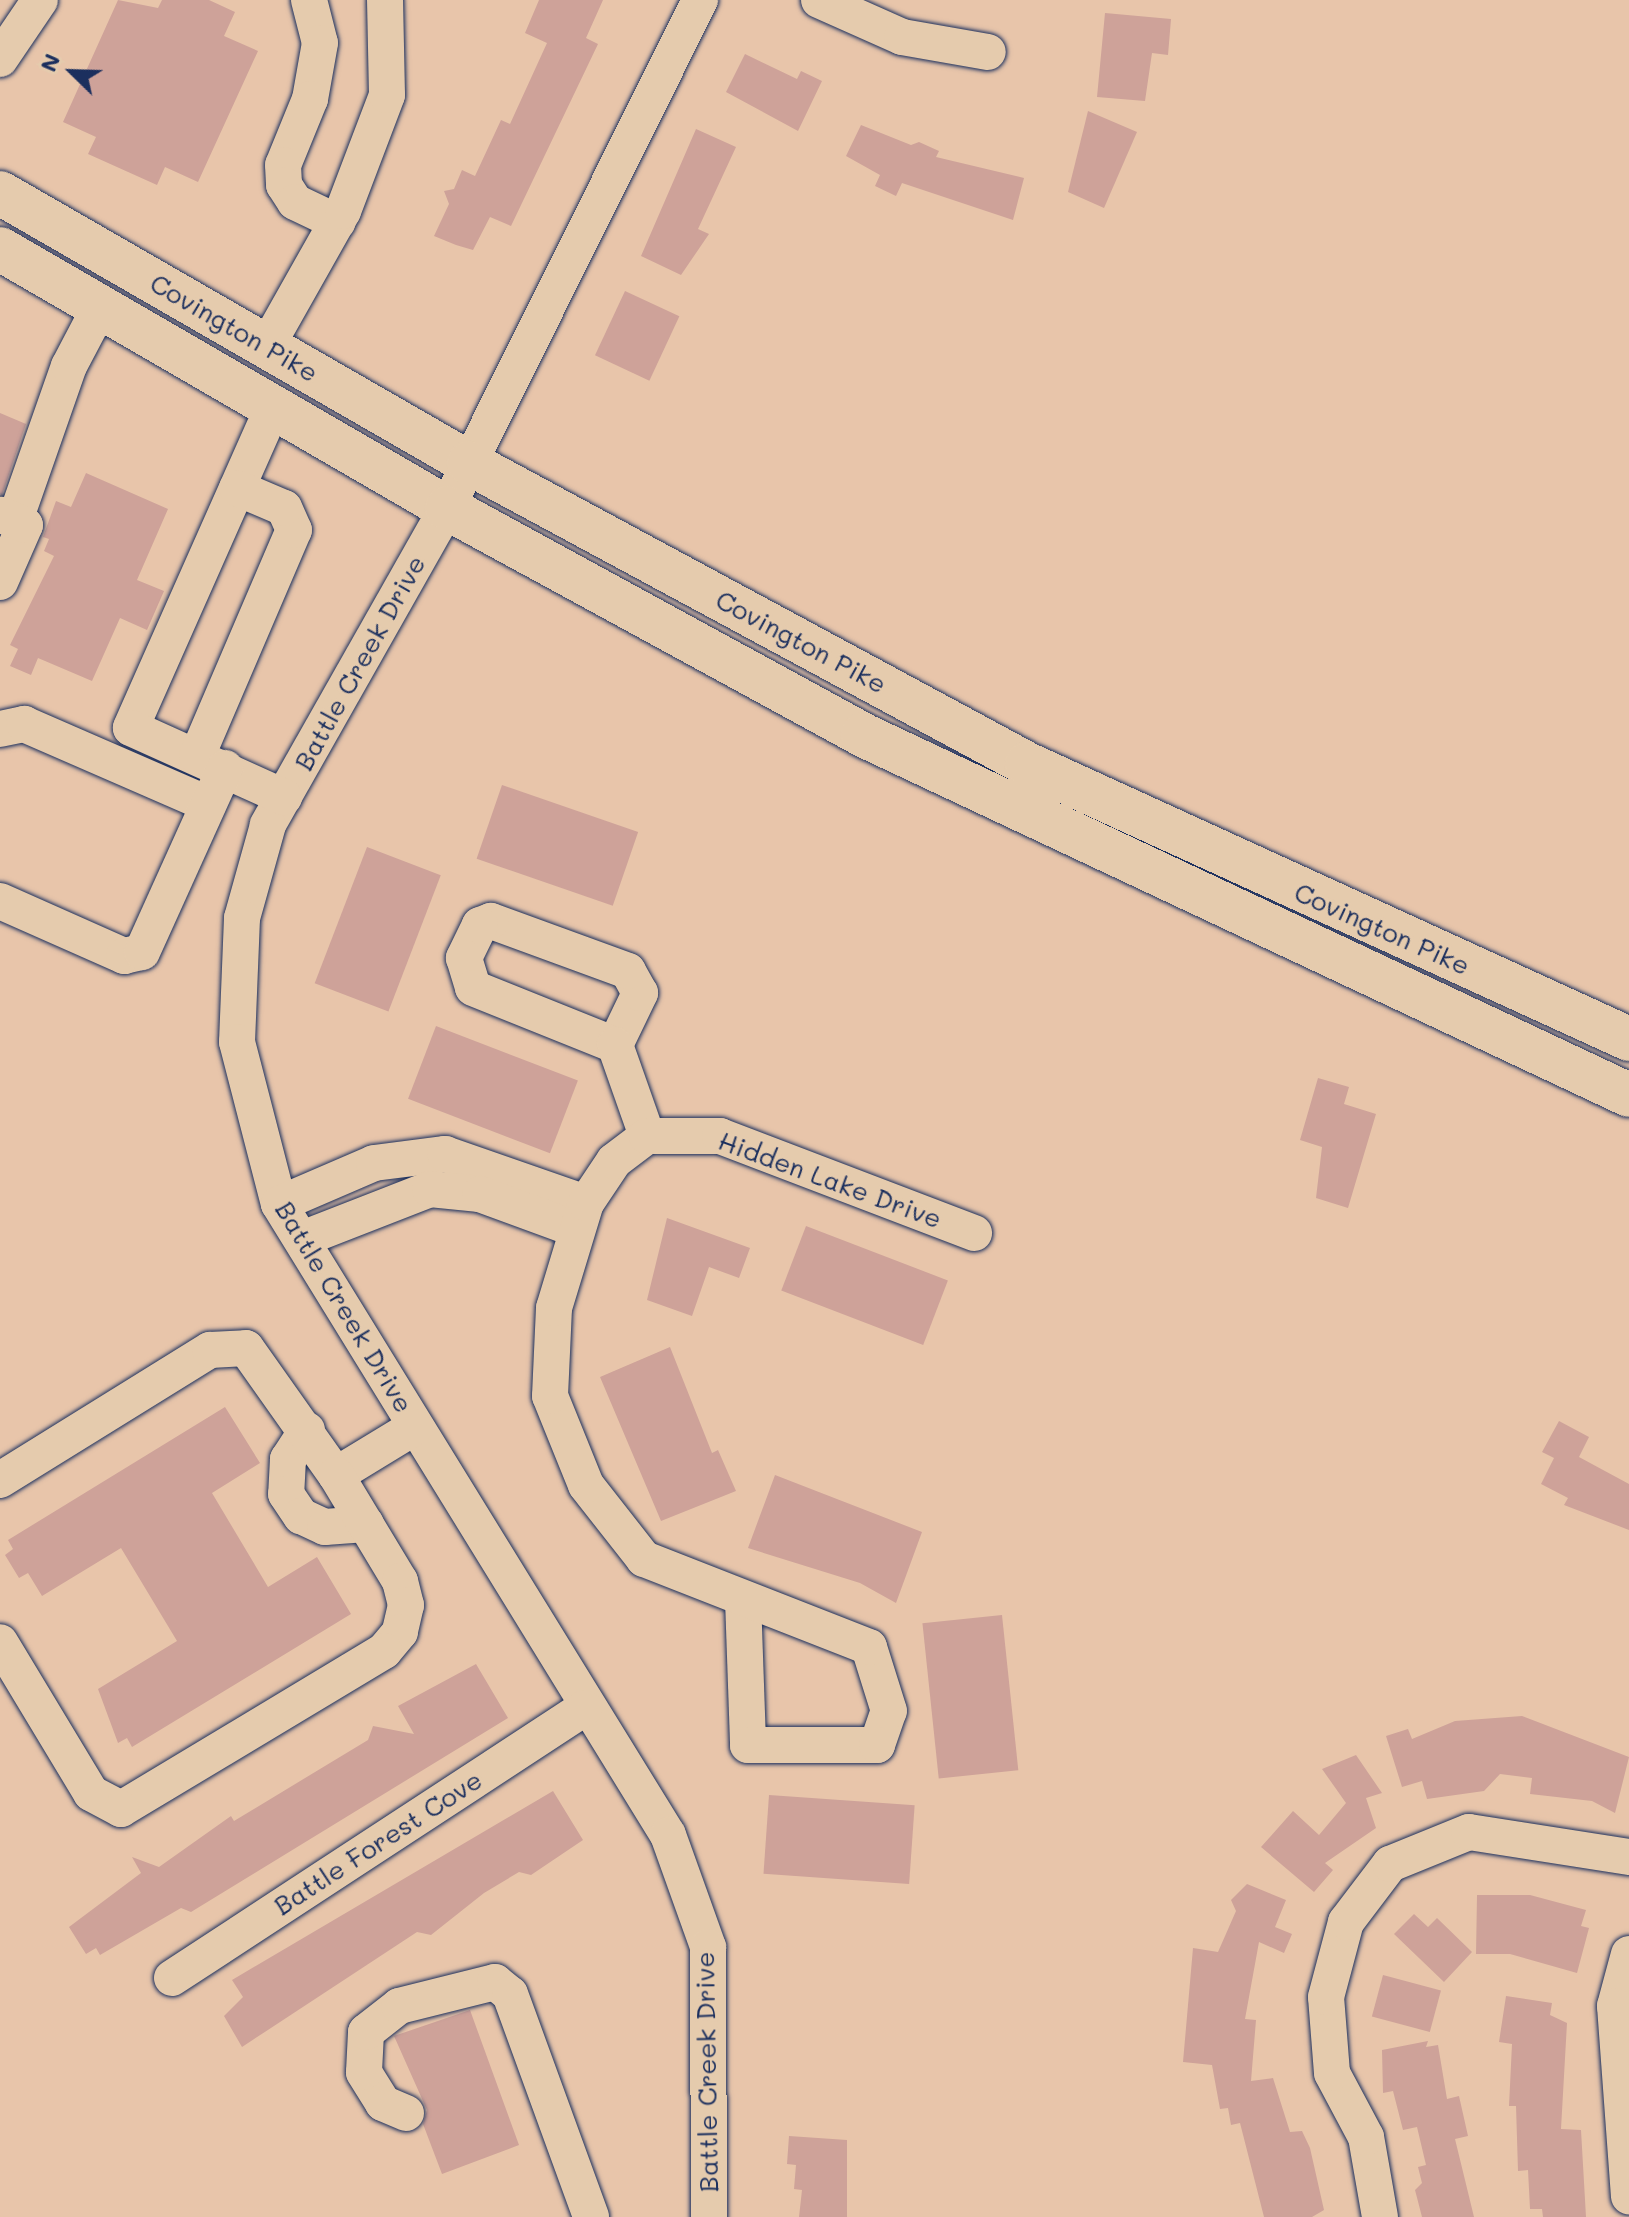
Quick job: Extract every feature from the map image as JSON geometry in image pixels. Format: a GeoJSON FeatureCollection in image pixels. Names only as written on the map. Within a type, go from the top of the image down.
{"type":"FeatureCollection","features":[{"type":"Feature","properties":{"kind":"main road","name":"Covington Pike"},"geometry":{"type":"LineString","coordinates":[[0,193],[469,463],[1118,807],[1629,1039]]}},
{"type":"Feature","properties":{"kind":"main road","name":"Covington Pike"},"geometry":{"type":"LineString","coordinates":[[0,249],[447,508],[863,735],[1098,850],[1629,1095]]}},
{"type":"Feature","properties":{"kind":"street"},"geometry":{"type":"LineString","coordinates":[[0,59],[40,0]]}},
{"type":"Feature","properties":{"kind":"street"},"geometry":{"type":"LineString","coordinates":[[309,0],[320,43],[310,99],[283,165],[284,185],[295,202],[337,222]]}},
{"type":"Feature","properties":{"kind":"street"},"geometry":{"type":"LineString","coordinates":[[267,346],[337,222],[387,95],[385,0]]}},
{"type":"Feature","properties":{"kind":"street","name":"Battle Creek Drive"},"geometry":{"type":"LineString","coordinates":[[700,0],[447,508],[268,825],[242,918],[237,1042],[279,1204],[585,1708],[668,1835],[708,1947],[709,2217]]}},
{"type":"Feature","properties":{"kind":"street"},"geometry":{"type":"LineString","coordinates":[[819,0],[902,37],[988,52]]}},
{"type":"Feature","properties":{"kind":"street"},"geometry":{"type":"LineString","coordinates":[[0,582],[25,525],[7,517],[69,366],[100,307]]}},
{"type":"Feature","properties":{"kind":"street"},"geometry":{"type":"LineString","coordinates":[[116,764],[273,407]]}},
{"type":"Feature","properties":{"kind":"street"},"geometry":{"type":"LineString","coordinates":[[0,901],[124,956],[142,952],[208,804],[211,762],[294,530],[284,508],[237,488]]}},
{"type":"Feature","properties":{"kind":"street"},"geometry":{"type":"LineString","coordinates":[[0,729],[24,724],[208,804]]}},
{"type":"Feature","properties":{"kind":"street"},"geometry":{"type":"LineString","coordinates":[[131,728],[284,797]]}},
{"type":"Feature","properties":{"kind":"street"},"geometry":{"type":"LineString","coordinates":[[1098,850],[1118,807]]}},
{"type":"Feature","properties":{"kind":"street"},"geometry":{"type":"LineString","coordinates":[[615,1045],[473,988],[464,958],[480,925],[491,921],[628,971],[640,993],[615,1045],[647,1136],[614,1161],[581,1216],[554,1308],[550,1396],[586,1485],[644,1559],[869,1647],[889,1711],[877,1745],[748,1745],[743,1599]]}},
{"type":"Feature","properties":{"kind":"street","name":"Hidden Lake Drive"},"geometry":{"type":"LineString","coordinates":[[647,1136],[720,1136],[974,1233]]}},
{"type":"Feature","properties":{"kind":"street"},"geometry":{"type":"LineString","coordinates":[[279,1204],[374,1163],[445,1154],[581,1216]]}},
{"type":"Feature","properties":{"kind":"street"},"geometry":{"type":"LineString","coordinates":[[302,1239],[430,1189],[480,1194],[581,1216]]}},
{"type":"Feature","properties":{"kind":"street"},"geometry":{"type":"LineString","coordinates":[[0,1480],[229,1345],[261,1360],[366,1524],[406,1605],[400,1632],[384,1651],[121,1809],[91,1793],[0,1642]]}},
{"type":"Feature","properties":{"kind":"street"},"geometry":{"type":"LineString","coordinates":[[336,1475],[415,1427]]}},
{"type":"Feature","properties":{"kind":"street"},"geometry":{"type":"LineString","coordinates":[[307,1430],[288,1459],[286,1494],[301,1516],[325,1527],[366,1524]]}},
{"type":"Feature","properties":{"kind":"street","name":"Battle Forest Cove"},"geometry":{"type":"LineString","coordinates":[[172,1978],[585,1708]]}},
{"type":"Feature","properties":{"kind":"street"},"geometry":{"type":"LineString","coordinates":[[1380,2217],[1366,2137],[1332,2073],[1326,1997],[1346,1922],[1390,1864],[1469,1832],[1629,1857]]}},
{"type":"Feature","properties":{"kind":"street"},"geometry":{"type":"LineString","coordinates":[[1629,1954],[1615,2006],[1629,2196]]}},
{"type":"Feature","properties":{"kind":"street"},"geometry":{"type":"LineString","coordinates":[[406,2113],[383,2103],[364,2072],[366,2032],[399,2006],[495,1982],[510,1994],[591,2217]]}},
{"type":"Feature","properties":{"kind":"building"},"geometry":{"type":"Polygon","coordinates":[[[118,0],[158,8],[162,0],[209,0],[235,12],[224,36],[258,51],[198,182],[165,167],[157,185],[88,154],[96,137],[63,122],[118,0]]]}},
{"type":"Feature","properties":{"kind":"building"},"geometry":{"type":"Polygon","coordinates":[[[539,0],[603,0],[586,38],[598,44],[511,226],[490,217],[473,250],[456,245],[434,236],[449,204],[444,191],[454,189],[462,170],[475,176],[501,120],[510,124],[547,43],[525,33],[539,0]]]}},
{"type":"Feature","properties":{"kind":"building"},"geometry":{"type":"Polygon","coordinates":[[[1105,13],[1171,19],[1168,55],[1152,53],[1145,101],[1097,97],[1105,13]]]}},
{"type":"Feature","properties":{"kind":"building"},"geometry":{"type":"Polygon","coordinates":[[[745,54],[797,79],[801,71],[822,81],[798,131],[726,92],[745,54]]]}},
{"type":"Feature","properties":{"kind":"building"},"geometry":{"type":"Polygon","coordinates":[[[1088,111],[1137,132],[1104,208],[1068,192],[1088,111]]]}},
{"type":"Feature","properties":{"kind":"building"},"geometry":{"type":"Polygon","coordinates":[[[861,125],[911,145],[919,142],[939,151],[936,157],[1024,178],[1013,220],[902,183],[896,196],[875,186],[880,175],[846,156],[861,125]]]}},
{"type":"Feature","properties":{"kind":"building"},"geometry":{"type":"Polygon","coordinates":[[[696,129],[736,147],[698,229],[709,234],[681,275],[641,256],[696,129]]]}},
{"type":"Feature","properties":{"kind":"building"},"geometry":{"type":"Polygon","coordinates":[[[625,291],[679,316],[649,381],[595,355],[625,291]]]}},
{"type":"Feature","properties":{"kind":"building"},"geometry":{"type":"Polygon","coordinates":[[[0,413],[26,424],[2,495],[0,494],[0,413]]]}},
{"type":"Feature","properties":{"kind":"building"},"geometry":{"type":"Polygon","coordinates":[[[86,473],[168,509],[137,580],[164,591],[147,630],[120,618],[92,681],[38,658],[31,675],[10,666],[18,649],[10,645],[54,556],[44,551],[49,539],[43,537],[56,501],[71,507],[86,473]]]}},
{"type":"Feature","properties":{"kind":"building"},"geometry":{"type":"Polygon","coordinates":[[[502,785],[638,832],[613,906],[477,859],[502,785]]]}},
{"type":"Feature","properties":{"kind":"building"},"geometry":{"type":"Polygon","coordinates":[[[367,847],[441,875],[388,1012],[315,983],[367,847]]]}},
{"type":"Feature","properties":{"kind":"building"},"geometry":{"type":"Polygon","coordinates":[[[436,1026],[578,1080],[550,1153],[408,1099],[436,1026]]]}},
{"type":"Feature","properties":{"kind":"building"},"geometry":{"type":"Polygon","coordinates":[[[1318,1078],[1349,1087],[1344,1104],[1376,1114],[1348,1208],[1316,1198],[1322,1147],[1300,1140],[1318,1078]]]}},
{"type":"Feature","properties":{"kind":"building"},"geometry":{"type":"Polygon","coordinates":[[[667,1218],[750,1248],[739,1278],[709,1267],[692,1316],[647,1300],[667,1218]]]}},
{"type":"Feature","properties":{"kind":"building"},"geometry":{"type":"Polygon","coordinates":[[[806,1226],[948,1280],[923,1345],[781,1290],[806,1226]]]}},
{"type":"Feature","properties":{"kind":"building"},"geometry":{"type":"Polygon","coordinates":[[[670,1347],[712,1453],[718,1450],[736,1491],[661,1521],[600,1377],[670,1347]]]}},
{"type":"Feature","properties":{"kind":"building"},"geometry":{"type":"Polygon","coordinates":[[[225,1407],[260,1463],[212,1493],[268,1587],[317,1557],[351,1614],[132,1747],[127,1738],[118,1743],[98,1689],[177,1641],[121,1548],[42,1596],[28,1573],[19,1578],[5,1555],[13,1549],[8,1540],[225,1407]]]}},
{"type":"Feature","properties":{"kind":"building"},"geometry":{"type":"Polygon","coordinates":[[[1559,1421],[1589,1437],[1579,1457],[1629,1484],[1629,1530],[1564,1505],[1568,1498],[1541,1484],[1554,1458],[1542,1452],[1559,1421]]]}},
{"type":"Feature","properties":{"kind":"building"},"geometry":{"type":"Polygon","coordinates":[[[775,1475],[922,1532],[896,1603],[860,1583],[748,1548],[775,1475]]]}},
{"type":"Feature","properties":{"kind":"building"},"geometry":{"type":"Polygon","coordinates":[[[1002,1615],[1018,1770],[939,1779],[922,1623],[1002,1615]]]}},
{"type":"Feature","properties":{"kind":"building"},"geometry":{"type":"Polygon","coordinates":[[[476,1664],[508,1718],[191,1912],[181,1908],[100,1955],[96,1948],[86,1954],[69,1927],[141,1873],[132,1857],[159,1867],[231,1816],[234,1821],[368,1740],[373,1726],[414,1734],[398,1706],[476,1664]]]}},
{"type":"Feature","properties":{"kind":"building"},"geometry":{"type":"Polygon","coordinates":[[[1522,1716],[1629,1757],[1615,1813],[1592,1801],[1530,1794],[1532,1778],[1500,1774],[1484,1791],[1427,1799],[1422,1781],[1402,1787],[1386,1736],[1408,1729],[1412,1739],[1455,1721],[1522,1716]]]}},
{"type":"Feature","properties":{"kind":"building"},"geometry":{"type":"Polygon","coordinates":[[[1356,1755],[1382,1793],[1366,1798],[1376,1828],[1325,1863],[1333,1870],[1314,1892],[1261,1847],[1293,1811],[1319,1835],[1346,1803],[1322,1769],[1356,1755]]]}},
{"type":"Feature","properties":{"kind":"building"},"geometry":{"type":"Polygon","coordinates":[[[553,1791],[583,1840],[531,1875],[519,1872],[484,1893],[431,1935],[417,1932],[242,2047],[224,2016],[243,1997],[232,1980],[553,1791]]]}},
{"type":"Feature","properties":{"kind":"building"},"geometry":{"type":"Polygon","coordinates":[[[769,1795],[915,1805],[909,1884],[763,1874],[769,1795]]]}},
{"type":"Feature","properties":{"kind":"building"},"geometry":{"type":"Polygon","coordinates":[[[1247,1884],[1286,1900],[1275,1927],[1292,1934],[1284,1953],[1259,1942],[1245,2019],[1256,2020],[1251,2081],[1273,2078],[1290,2132],[1302,2131],[1310,2148],[1324,2210],[1312,2217],[1264,2217],[1240,2123],[1231,2125],[1228,2108],[1220,2109],[1212,2065],[1183,2062],[1193,1948],[1218,1952],[1236,1911],[1231,1900],[1247,1884]]]}},
{"type":"Feature","properties":{"kind":"building"},"geometry":{"type":"Polygon","coordinates":[[[1477,1895],[1530,1895],[1586,1910],[1581,1926],[1589,1928],[1577,1973],[1510,1954],[1476,1954],[1477,1895]]]}},
{"type":"Feature","properties":{"kind":"building"},"geometry":{"type":"Polygon","coordinates":[[[1414,1914],[1428,1927],[1437,1918],[1472,1952],[1444,1982],[1394,1934],[1414,1914]]]}},
{"type":"Feature","properties":{"kind":"building"},"geometry":{"type":"Polygon","coordinates":[[[1383,1975],[1441,1991],[1430,2032],[1372,2017],[1383,1975]]]}},
{"type":"Feature","properties":{"kind":"building"},"geometry":{"type":"Polygon","coordinates":[[[1506,1996],[1552,2003],[1550,2015],[1567,2023],[1561,2129],[1581,2130],[1586,2217],[1543,2217],[1542,2209],[1530,2209],[1528,2170],[1518,2171],[1516,2106],[1509,2106],[1512,2044],[1499,2042],[1506,1996]]]}},
{"type":"Feature","properties":{"kind":"building"},"geometry":{"type":"Polygon","coordinates":[[[470,2010],[519,2145],[442,2174],[423,2124],[427,2110],[394,2036],[470,2010]]]}},
{"type":"Feature","properties":{"kind":"building"},"geometry":{"type":"Polygon","coordinates":[[[1428,2041],[1426,2047],[1438,2045],[1447,2099],[1459,2096],[1468,2136],[1455,2139],[1474,2217],[1422,2217],[1415,2190],[1422,2183],[1418,2167],[1426,2165],[1417,2127],[1403,2130],[1393,2091],[1383,2093],[1382,2050],[1428,2041]]]}},
{"type":"Feature","properties":{"kind":"building"},"geometry":{"type":"Polygon","coordinates":[[[789,2136],[847,2140],[847,2217],[799,2217],[802,2190],[794,2189],[796,2165],[787,2164],[789,2136]]]}}]}
